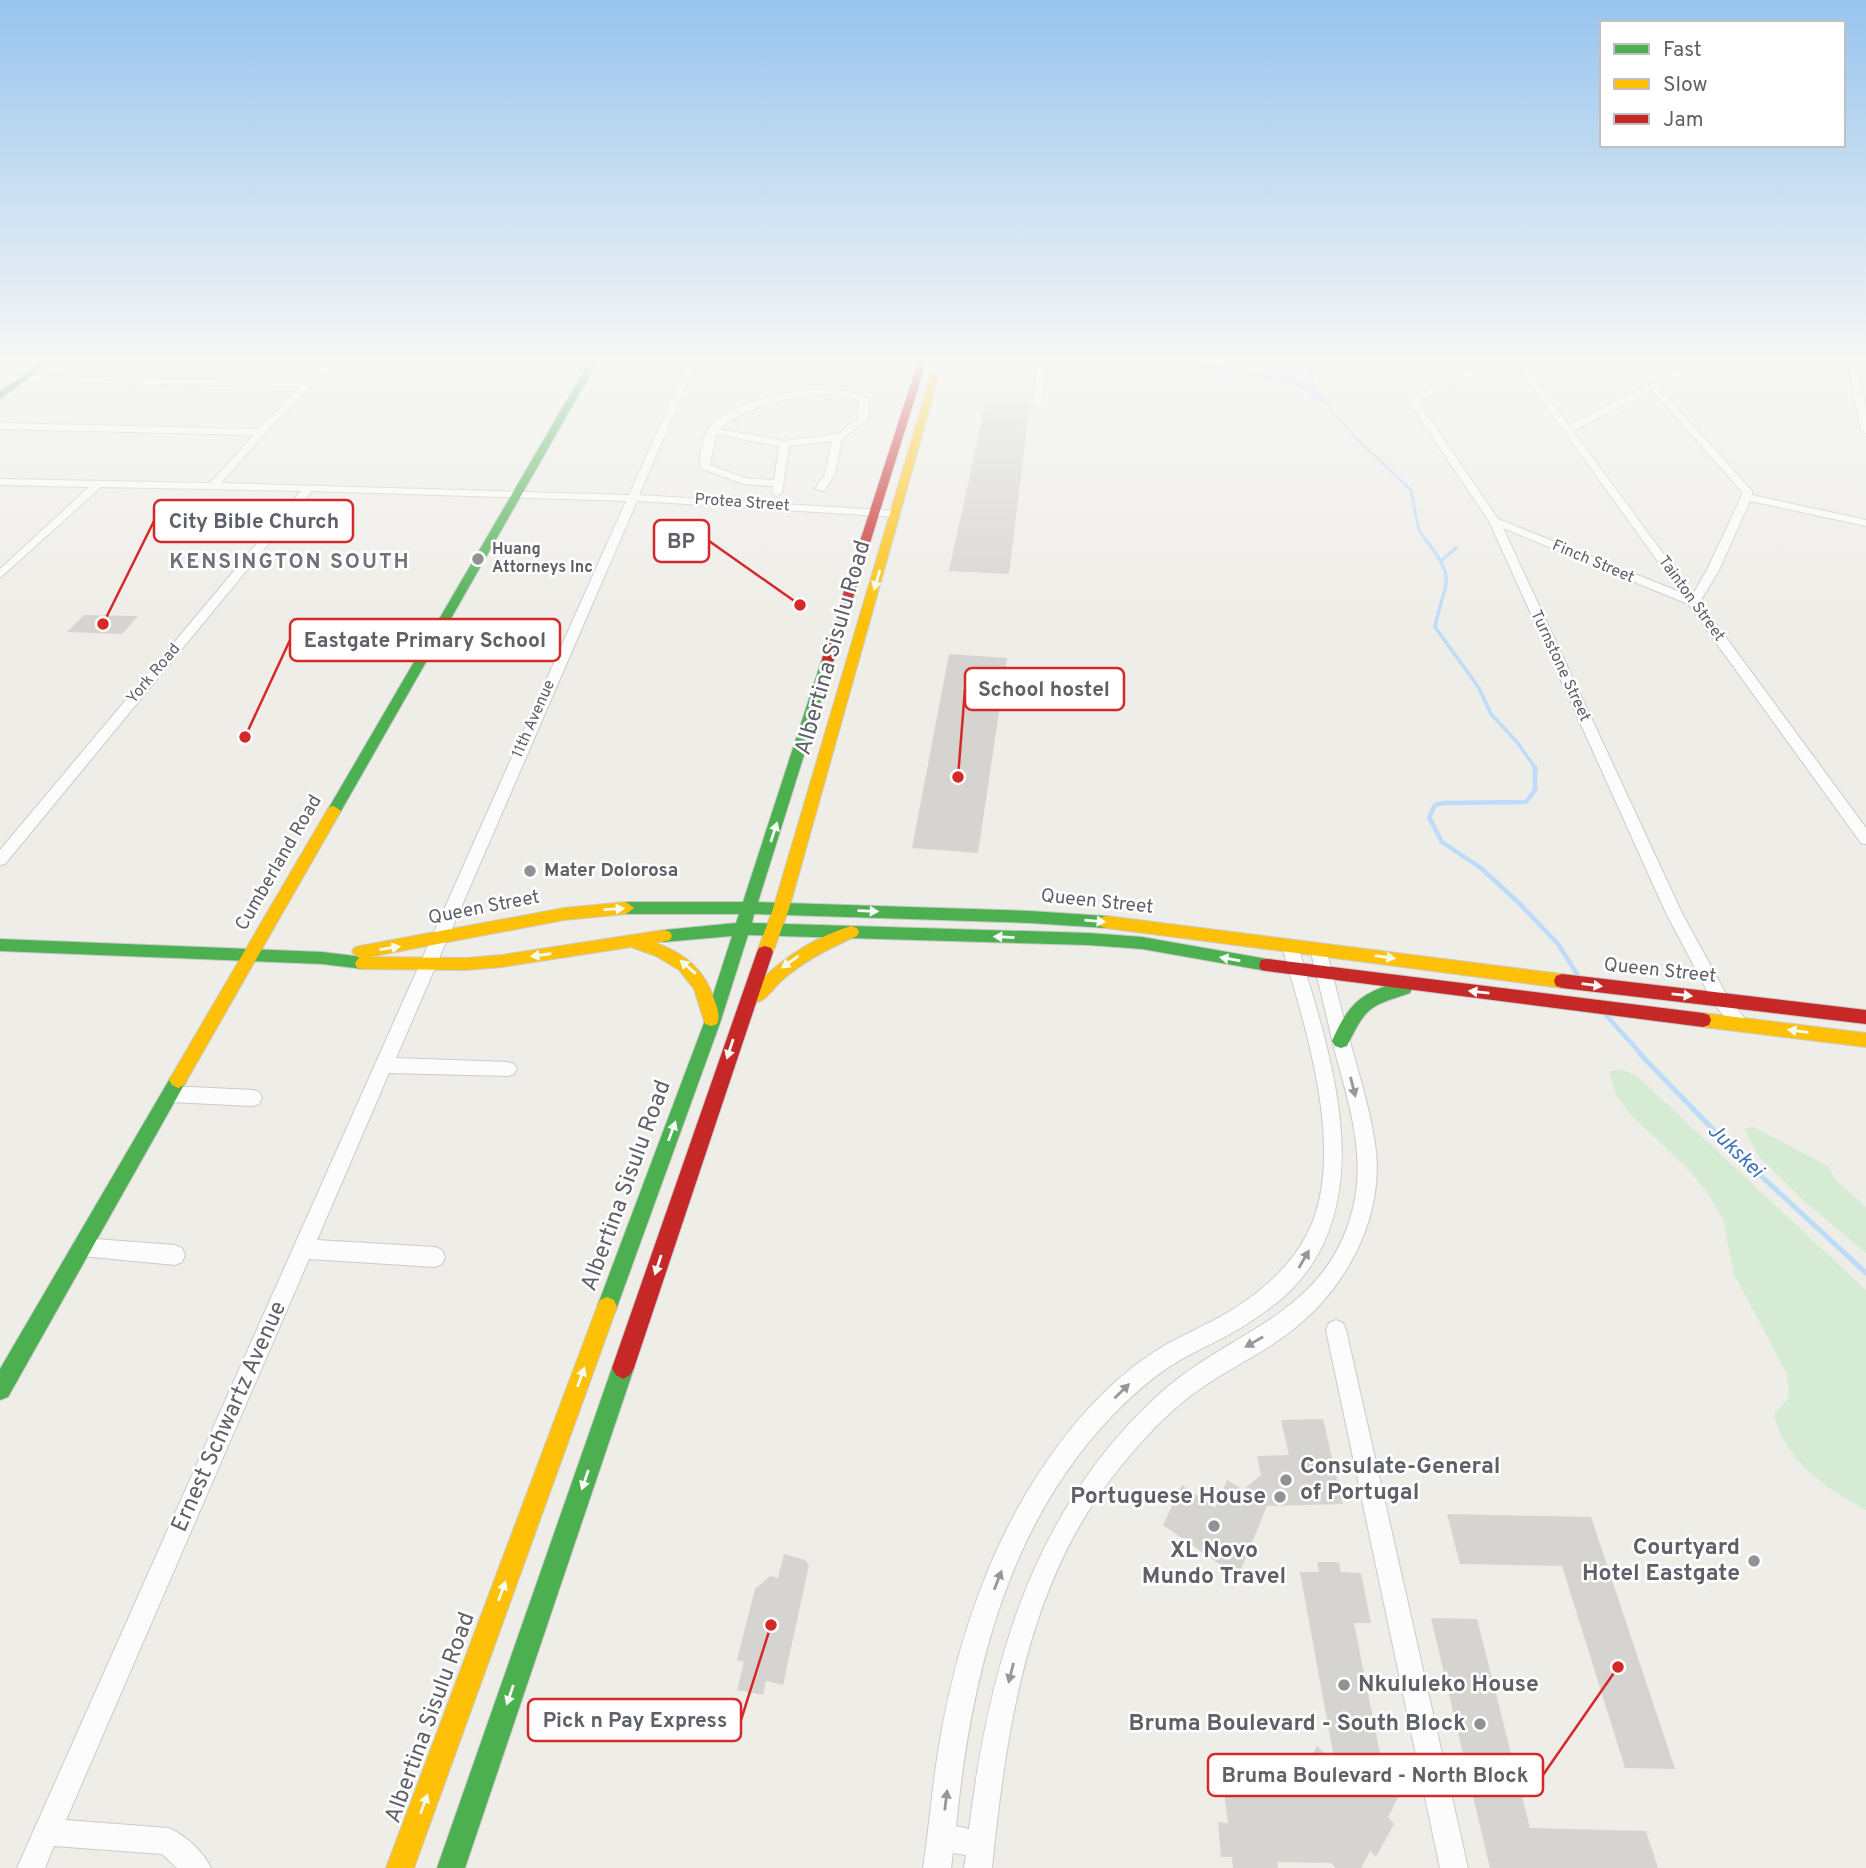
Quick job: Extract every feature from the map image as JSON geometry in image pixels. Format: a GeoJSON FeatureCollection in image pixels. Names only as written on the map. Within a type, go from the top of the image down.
{"type":"FeatureCollection","features":[{"type":"Feature","properties":{"kind":"main road","name":"Cumberland Road"},"geometry":{"type":"LineString","coordinates":[[0,1389],[546,446]]}},
{"type":"Feature","properties":{"kind":"main road","name":"Albertina Sisulu Road"},"geometry":{"type":"LineString","coordinates":[[400,1868],[712,1023],[896,446]]}},
{"type":"Feature","properties":{"kind":"main road","name":"Albertina Sisulu Road"},"geometry":{"type":"LineString","coordinates":[[451,1868],[638,1327],[742,1013],[781,909],[915,446]]}},
{"type":"Feature","properties":{"kind":"main road","name":"Queen Street"},"geometry":{"type":"LineString","coordinates":[[323,958],[589,910],[750,908],[1075,919],[1866,1017]]}},
{"type":"Feature","properties":{"kind":"main road","name":"Queen Street"},"geometry":{"type":"LineString","coordinates":[[0,945],[428,965],[502,961],[688,932],[742,929],[1128,942],[1297,970],[1866,1040]]}},
{"type":"Feature","properties":{"kind":"main road"},"geometry":{"type":"LineString","coordinates":[[742,1013],[784,965],[810,949],[851,932]]}},
{"type":"Feature","properties":{"kind":"main road"},"geometry":{"type":"LineString","coordinates":[[630,941],[673,955],[694,971],[709,1000],[712,1023]]}},
{"type":"Feature","properties":{"kind":"main road"},"geometry":{"type":"LineString","coordinates":[[1341,1041],[1350,1015],[1361,1004],[1382,993],[1421,985]]}},
{"type":"Feature","properties":{"kind":"street"},"geometry":{"type":"LineString","coordinates":[[212,487],[248,446]]}},
{"type":"Feature","properties":{"kind":"street","name":"11th Avenue"},"geometry":{"type":"LineString","coordinates":[[428,965],[655,446]]}},
{"type":"Feature","properties":{"kind":"street"},"geometry":{"type":"LineString","coordinates":[[708,446],[704,462],[706,467],[744,481],[780,484]]}},
{"type":"Feature","properties":{"kind":"street"},"geometry":{"type":"LineString","coordinates":[[774,505],[780,484],[784,446]]}},
{"type":"Feature","properties":{"kind":"street"},"geometry":{"type":"LineString","coordinates":[[820,489],[830,474],[836,446]]}},
{"type":"Feature","properties":{"kind":"street","name":"Turnstone Street"},"geometry":{"type":"LineString","coordinates":[[1443,446],[1493,521],[1675,914],[1720,999],[1741,1024]]}},
{"type":"Feature","properties":{"kind":"street","name":"Tainton Street"},"geometry":{"type":"LineString","coordinates":[[1579,446],[1866,839]]}},
{"type":"Feature","properties":{"kind":"street"},"geometry":{"type":"LineString","coordinates":[[1709,446],[1739,479],[1748,496],[1866,523]]}},
{"type":"Feature","properties":{"kind":"street","name":"Protea Street"},"geometry":{"type":"LineString","coordinates":[[0,482],[633,497],[896,514]]}},
{"type":"Feature","properties":{"kind":"street"},"geometry":{"type":"LineString","coordinates":[[0,575],[98,484]]}},
{"type":"Feature","properties":{"kind":"street","name":"York Road"},"geometry":{"type":"LineString","coordinates":[[0,860],[308,489]]}},
{"type":"Feature","properties":{"kind":"street"},"geometry":{"type":"LineString","coordinates":[[1694,602],[1713,570],[1748,496]]}},
{"type":"Feature","properties":{"kind":"street","name":"Finch Street"},"geometry":{"type":"LineString","coordinates":[[1493,521],[1694,602]]}},
{"type":"Feature","properties":{"kind":"street"},"geometry":{"type":"LineString","coordinates":[[937,1868],[958,1709],[973,1653],[999,1577],[1049,1479],[1073,1443],[1129,1384],[1153,1365],[1240,1317],[1284,1286],[1301,1265],[1322,1224],[1332,1189],[1335,1126],[1319,1041],[1290,946]]}},
{"type":"Feature","properties":{"kind":"street"},"geometry":{"type":"LineString","coordinates":[[942,1837],[979,1857],[998,1737],[1020,1643],[1054,1551],[1079,1504],[1126,1443],[1166,1402],[1182,1388],[1296,1314],[1327,1284],[1346,1257],[1363,1207],[1366,1178],[1362,1125],[1318,949]]}},
{"type":"Feature","properties":{"kind":"street","name":"Ernest Schwartz Avenue"},"geometry":{"type":"LineString","coordinates":[[31,1868],[428,965]]}},
{"type":"Feature","properties":{"kind":"street"},"geometry":{"type":"LineString","coordinates":[[384,1065],[508,1069]]}},
{"type":"Feature","properties":{"kind":"street"},"geometry":{"type":"LineString","coordinates":[[170,1094],[253,1098]]}},
{"type":"Feature","properties":{"kind":"street"},"geometry":{"type":"LineString","coordinates":[[82,1247],[175,1255]]}},
{"type":"Feature","properties":{"kind":"street"},"geometry":{"type":"LineString","coordinates":[[303,1250],[435,1257]]}},
{"type":"Feature","properties":{"kind":"street"},"geometry":{"type":"LineString","coordinates":[[1336,1330],[1454,1868]]}},
{"type":"Feature","properties":{"kind":"street"},"geometry":{"type":"LineString","coordinates":[[46,1832],[168,1841],[197,1868]]}},
{"type":"Feature","properties":{"kind":"green space"},"geometry":{"type":"Polygon","coordinates":[[[1621,1069],[1637,1076],[1866,1290],[1866,1510],[1809,1472],[1788,1446],[1774,1415],[1789,1397],[1787,1374],[1734,1274],[1723,1219],[1708,1193],[1685,1166],[1632,1116],[1617,1097],[1609,1072],[1621,1069]]]}},
{"type":"Feature","properties":{"kind":"green space"},"geometry":{"type":"Polygon","coordinates":[[[1753,1127],[1828,1166],[1836,1180],[1866,1207],[1866,1253],[1806,1203],[1760,1158],[1744,1129],[1753,1127]]]}},
{"type":"Feature","properties":{"kind":"building"},"geometry":{"type":"Polygon","coordinates":[[[976,446],[1025,446],[1009,574],[949,571],[976,446]]]}},
{"type":"Feature","properties":{"kind":"building"},"geometry":{"type":"Polygon","coordinates":[[[84,615],[138,616],[122,634],[67,632],[84,615]]]}},
{"type":"Feature","properties":{"kind":"building"},"geometry":{"type":"Polygon","coordinates":[[[949,654],[1007,658],[978,853],[912,848],[949,654]]]}},
{"type":"Feature","properties":{"kind":"building","name":"Portuguese House"},"geometry":{"type":"Polygon","coordinates":[[[1323,1419],[1343,1504],[1267,1506],[1238,1577],[1163,1525],[1182,1485],[1215,1508],[1227,1480],[1243,1490],[1261,1475],[1257,1456],[1289,1455],[1281,1420],[1323,1419]]]}},
{"type":"Feature","properties":{"kind":"building"},"geometry":{"type":"Polygon","coordinates":[[[1447,1514],[1591,1517],[1675,1769],[1625,1768],[1562,1566],[1460,1564],[1447,1514]]]}},
{"type":"Feature","properties":{"kind":"building"},"geometry":{"type":"Polygon","coordinates":[[[784,1554],[805,1560],[809,1565],[783,1685],[766,1681],[763,1695],[737,1690],[744,1662],[737,1660],[755,1589],[770,1576],[778,1578],[784,1554]]]}},
{"type":"Feature","properties":{"kind":"building","name":"Nkululeko House"},"geometry":{"type":"Polygon","coordinates":[[[1317,1562],[1339,1562],[1341,1572],[1361,1573],[1371,1623],[1354,1623],[1384,1773],[1402,1790],[1388,1817],[1394,1824],[1376,1857],[1370,1851],[1361,1868],[1336,1868],[1331,1863],[1277,1862],[1278,1868],[1233,1868],[1232,1857],[1221,1857],[1218,1822],[1228,1823],[1224,1794],[1316,1796],[1299,1778],[1317,1746],[1335,1764],[1300,1572],[1319,1572],[1317,1562]]]}},
{"type":"Feature","properties":{"kind":"building","name":"Bruma Boulevard - South Block"},"geometry":{"type":"Polygon","coordinates":[[[1431,1618],[1477,1619],[1530,1828],[1646,1831],[1658,1868],[1490,1868],[1431,1618]]]}},
{"type":"Feature","properties":{"kind":"waterway"},"geometry":{"type":"LineString","coordinates":[[1365,446],[1411,490],[1419,531],[1427,541]]}},
{"type":"Feature","properties":{"kind":"waterway"},"geometry":{"type":"LineString","coordinates":[[1425,539],[1436,553],[1445,573],[1445,590],[1435,627],[1479,688],[1491,714],[1517,742],[1535,768]]}},
{"type":"Feature","properties":{"kind":"waterway"},"geometry":{"type":"LineString","coordinates":[[1441,561],[1456,548]]}},
{"type":"Feature","properties":{"kind":"waterway"},"geometry":{"type":"LineString","coordinates":[[1535,768],[1535,790],[1526,802],[1444,803],[1435,805],[1429,817],[1442,842],[1481,868],[1520,904],[1558,944],[1577,974]]}},
{"type":"Feature","properties":{"kind":"waterway","name":"Jukskei"},"geometry":{"type":"LineString","coordinates":[[1604,1013],[1642,1055]]}},
{"type":"Feature","properties":{"kind":"waterway","name":"Jukskei"},"geometry":{"type":"LineString","coordinates":[[1640,1054],[1734,1151],[1866,1273]]}},
{"type":"Feature","properties":{"kind":"traffic: fast"},"geometry":{"type":"LineString","coordinates":[[334,811],[545,446]]}},
{"type":"Feature","properties":{"kind":"traffic: fast"},"geometry":{"type":"LineString","coordinates":[[607,1307],[712,1023],[828,659]]}},
{"type":"Feature","properties":{"kind":"traffic: fast"},"geometry":{"type":"LineString","coordinates":[[626,908],[750,908],[1106,922]]}},
{"type":"Feature","properties":{"kind":"traffic: fast"},"geometry":{"type":"LineString","coordinates":[[664,936],[742,929],[1088,939],[1142,943],[1267,965]]}},
{"type":"Feature","properties":{"kind":"traffic: fast"},"geometry":{"type":"LineString","coordinates":[[0,945],[322,958],[363,963]]}},
{"type":"Feature","properties":{"kind":"traffic: fast"},"geometry":{"type":"LineString","coordinates":[[1341,1041],[1351,1019],[1364,1004],[1380,995],[1404,988]]}},
{"type":"Feature","properties":{"kind":"traffic: fast"},"geometry":{"type":"LineString","coordinates":[[0,1389],[178,1080]]}},
{"type":"Feature","properties":{"kind":"traffic: fast"},"geometry":{"type":"LineString","coordinates":[[451,1868],[623,1368]]}},
{"type":"Feature","properties":{"kind":"traffic: slow"},"geometry":{"type":"LineString","coordinates":[[765,952],[781,909],[914,446]]}},
{"type":"Feature","properties":{"kind":"traffic: slow"},"geometry":{"type":"LineString","coordinates":[[178,1080],[334,811]]}},
{"type":"Feature","properties":{"kind":"traffic: slow"},"geometry":{"type":"LineString","coordinates":[[360,952],[564,914],[626,908]]}},
{"type":"Feature","properties":{"kind":"traffic: slow"},"geometry":{"type":"LineString","coordinates":[[1106,922],[1562,981]]}},
{"type":"Feature","properties":{"kind":"traffic: slow"},"geometry":{"type":"LineString","coordinates":[[755,997],[799,958],[851,932]]}},
{"type":"Feature","properties":{"kind":"traffic: slow"},"geometry":{"type":"LineString","coordinates":[[363,963],[466,964],[502,961],[664,936]]}},
{"type":"Feature","properties":{"kind":"traffic: slow"},"geometry":{"type":"LineString","coordinates":[[630,941],[662,952],[685,966],[701,987],[711,1019]]}},
{"type":"Feature","properties":{"kind":"traffic: slow"},"geometry":{"type":"LineString","coordinates":[[1703,1020],[1866,1040]]}},
{"type":"Feature","properties":{"kind":"traffic: slow"},"geometry":{"type":"LineString","coordinates":[[400,1868],[607,1307]]}},
{"type":"Feature","properties":{"kind":"traffic: jam"},"geometry":{"type":"LineString","coordinates":[[828,659],[895,446]]}},
{"type":"Feature","properties":{"kind":"traffic: jam"},"geometry":{"type":"LineString","coordinates":[[623,1368],[765,952]]}},
{"type":"Feature","properties":{"kind":"traffic: jam"},"geometry":{"type":"LineString","coordinates":[[1267,965],[1703,1020]]}},
{"type":"Feature","properties":{"kind":"traffic: jam"},"geometry":{"type":"LineString","coordinates":[[1562,981],[1866,1017]]}},
{"type":"Feature","properties":{"kind":"place","name":"Huang Attorneys Inc"},"geometry":{"type":"Point","coordinates":[478,559]}},
{"type":"Feature","properties":{"kind":"place","name":"BP"},"geometry":{"type":"Point","coordinates":[800,605]}},
{"type":"Feature","properties":{"kind":"place","name":"City Bible Church"},"geometry":{"type":"Point","coordinates":[103,624]}},
{"type":"Feature","properties":{"kind":"place","name":"Eastgate Primary School"},"geometry":{"type":"Point","coordinates":[245,737]}},
{"type":"Feature","properties":{"kind":"place","name":"School hostel"},"geometry":{"type":"Point","coordinates":[958,777]}},
{"type":"Feature","properties":{"kind":"place","name":"Mater Dolorosa"},"geometry":{"type":"Point","coordinates":[530,871]}},
{"type":"Feature","properties":{"kind":"place","name":"Consulate-General of Portugal"},"geometry":{"type":"Point","coordinates":[1286,1480]}},
{"type":"Feature","properties":{"kind":"place","name":"Portuguese House"},"geometry":{"type":"Point","coordinates":[1280,1497]}},
{"type":"Feature","properties":{"kind":"place","name":"XL Novo Mundo Travel"},"geometry":{"type":"Point","coordinates":[1214,1526]}},
{"type":"Feature","properties":{"kind":"place","name":"Courtyard Hotel Eastgate"},"geometry":{"type":"Point","coordinates":[1754,1561]}},
{"type":"Feature","properties":{"kind":"place","name":"Pick n Pay Express"},"geometry":{"type":"Point","coordinates":[771,1625]}},
{"type":"Feature","properties":{"kind":"place","name":"Bruma Boulevard - North Block"},"geometry":{"type":"Point","coordinates":[1618,1667]}},
{"type":"Feature","properties":{"kind":"place","name":"Nkululeko House"},"geometry":{"type":"Point","coordinates":[1344,1685]}},
{"type":"Feature","properties":{"kind":"place","name":"Bruma Boulevard - South Block"},"geometry":{"type":"Point","coordinates":[1480,1724]}},
{"type":"Feature","properties":{"kind":"district","name":"KENSINGTON SOUTH"},"geometry":{"type":"Point","coordinates":[290,562]}}]}
